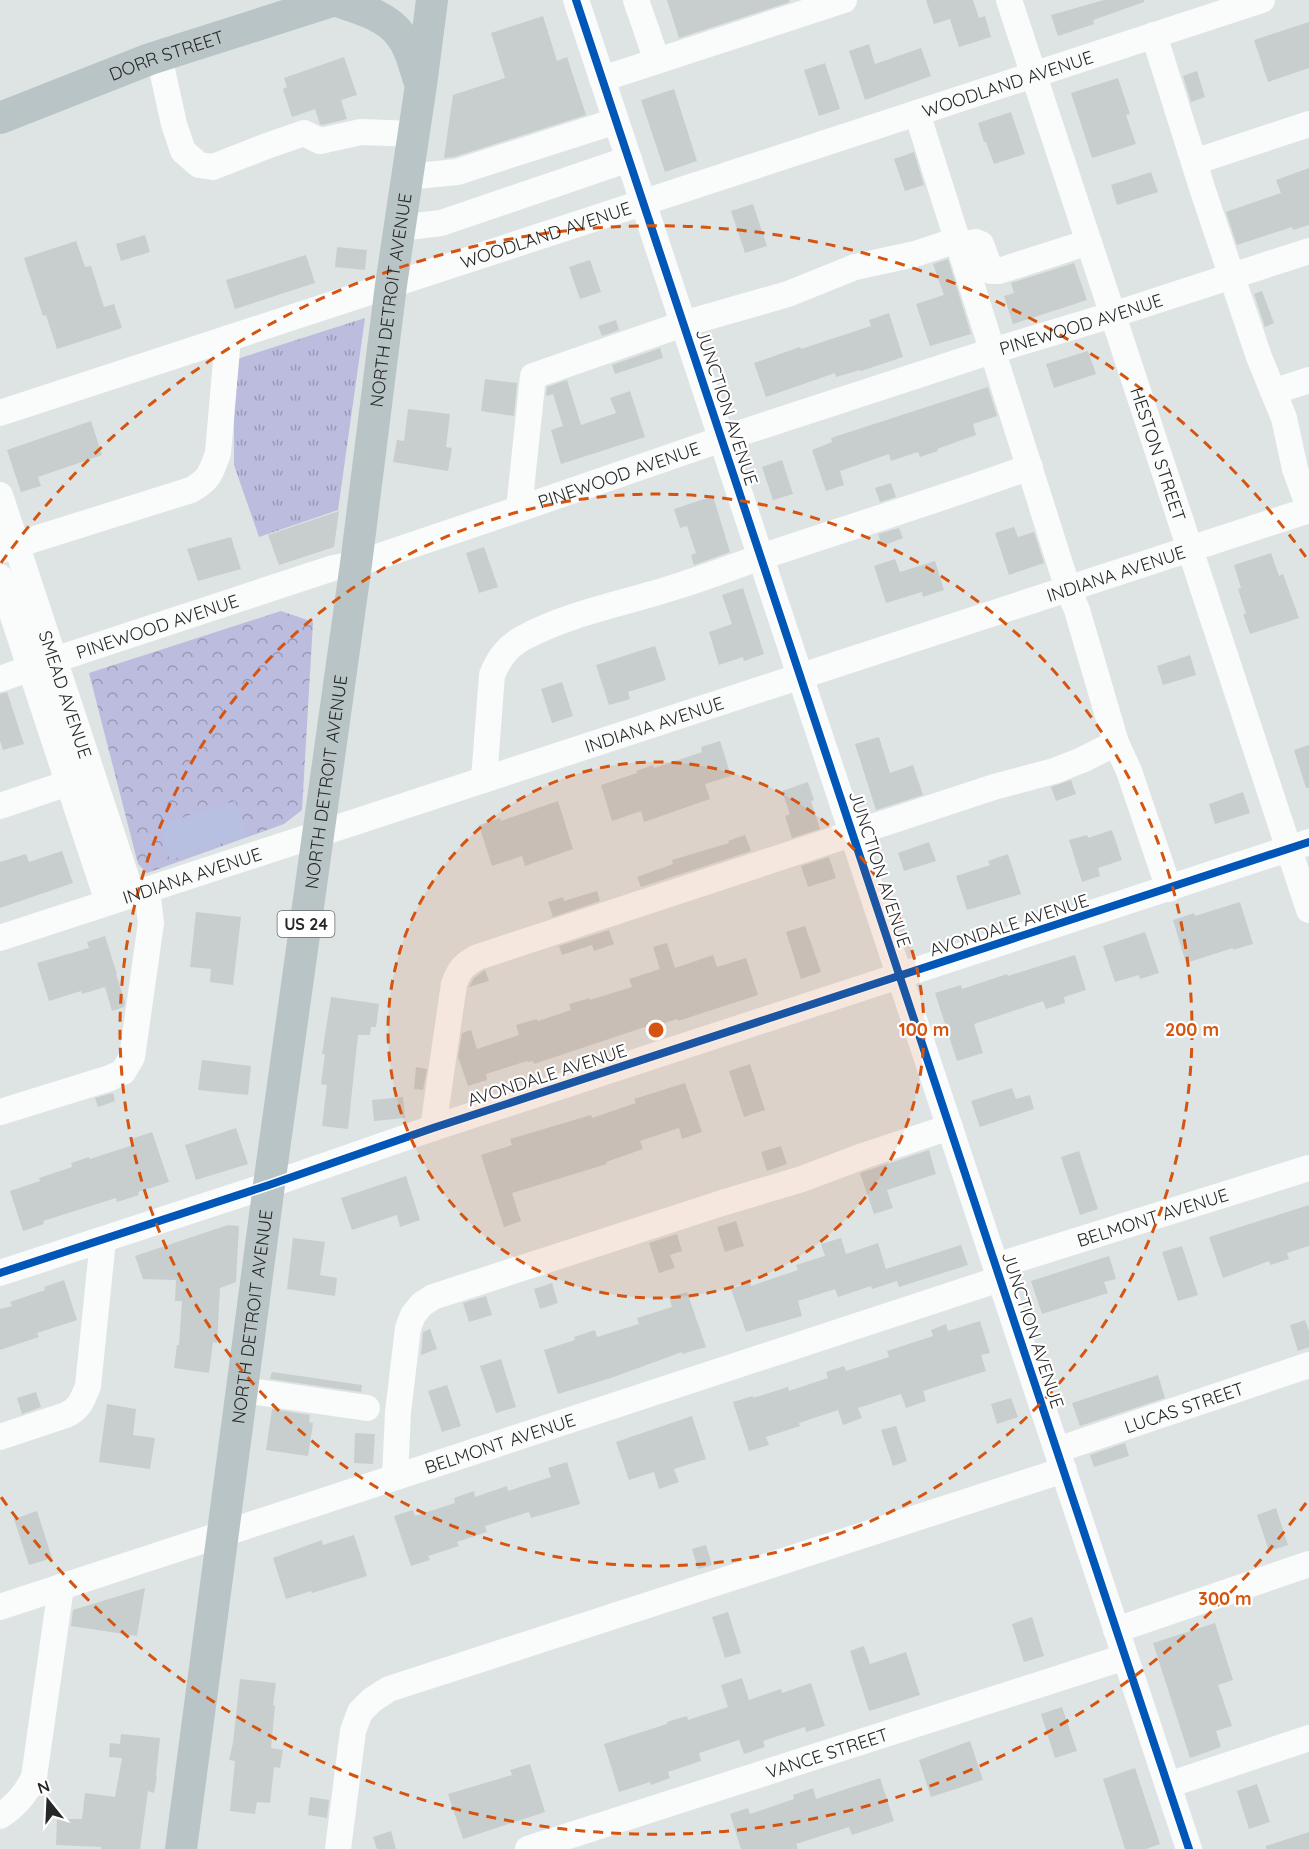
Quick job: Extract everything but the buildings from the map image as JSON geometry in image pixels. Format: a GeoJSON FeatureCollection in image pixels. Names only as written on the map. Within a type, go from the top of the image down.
{"type":"FeatureCollection","features":[{"type":"Feature","properties":{"kind":"main road","name":"NORTH DETROIT AVENUE"},"geometry":{"type":"LineString","coordinates":[[181,1849],[269,1185],[356,564],[391,285],[432,0]]}},
{"type":"Feature","properties":{"kind":"main road"},"geometry":{"type":"LineString","coordinates":[[328,2],[361,9],[390,24],[401,36],[408,49],[421,85]]}},
{"type":"Feature","properties":{"kind":"main road","name":"DORR STREET"},"geometry":{"type":"LineString","coordinates":[[0,118],[159,56],[328,2]]}},
{"type":"Feature","properties":{"kind":"street","name":"JUNCTION AVENUE"},"geometry":{"type":"LineString","coordinates":[[576,0],[1168,1785],[1184,1848]]}},
{"type":"Feature","properties":{"kind":"street"},"geometry":{"type":"LineString","coordinates":[[636,0],[657,61]]}},
{"type":"Feature","properties":{"kind":"street"},"geometry":{"type":"LineString","coordinates":[[602,79],[844,0]]}},
{"type":"Feature","properties":{"kind":"street","name":"HESTON STREET"},"geometry":{"type":"LineString","coordinates":[[1009,0],[1190,550],[1299,845],[1309,910]]}},
{"type":"Feature","properties":{"kind":"street","name":"WOODLAND AVENUE"},"geometry":{"type":"LineString","coordinates":[[0,413],[1262,0]]}},
{"type":"Feature","properties":{"kind":"street"},"geometry":{"type":"LineString","coordinates":[[1154,35],[1259,357],[1284,418],[1295,469],[1309,509]]}},
{"type":"Feature","properties":{"kind":"street"},"geometry":{"type":"LineString","coordinates":[[159,56],[174,124],[183,151],[199,165],[213,167],[304,133],[320,141],[361,132],[414,134]]}},
{"type":"Feature","properties":{"kind":"street"},"geometry":{"type":"LineString","coordinates":[[917,113],[1068,590],[1077,610],[1116,743],[1129,771],[1169,889]]}},
{"type":"Feature","properties":{"kind":"street"},"geometry":{"type":"LineString","coordinates":[[407,177],[457,171],[616,121]]}},
{"type":"Feature","properties":{"kind":"street"},"geometry":{"type":"LineString","coordinates":[[1194,162],[1309,124]]}},
{"type":"Feature","properties":{"kind":"street"},"geometry":{"type":"LineString","coordinates":[[399,228],[441,222],[629,159]]}},
{"type":"Feature","properties":{"kind":"street"},"geometry":{"type":"LineString","coordinates":[[519,509],[533,376],[684,324],[788,294],[855,267],[958,243],[976,242],[981,244],[991,271],[999,271],[1089,242]]}},
{"type":"Feature","properties":{"kind":"street","name":"PINEWOOD AVENUE"},"geometry":{"type":"LineString","coordinates":[[0,680],[333,568],[356,564],[722,439],[1309,251]]}},
{"type":"Feature","properties":{"kind":"street"},"geometry":{"type":"LineString","coordinates":[[8,547],[191,490],[205,482],[212,471],[218,453],[228,338]]}},
{"type":"Feature","properties":{"kind":"street"},"geometry":{"type":"LineString","coordinates":[[1273,392],[1309,380]]}},
{"type":"Feature","properties":{"kind":"street"},"geometry":{"type":"LineString","coordinates":[[484,779],[492,675],[498,660],[510,647],[525,637],[591,611],[640,598],[938,500],[1030,467]]}},
{"type":"Feature","properties":{"kind":"street","name":"SMEAD AVENUE"},"geometry":{"type":"LineString","coordinates":[[0,495],[8,547],[54,660],[80,779]]}},
{"type":"Feature","properties":{"kind":"street","name":"INDIANA AVENUE"},"geometry":{"type":"LineString","coordinates":[[0,938],[1068,590],[1309,509]]}},
{"type":"Feature","properties":{"kind":"street","name":"SMEAD AVENUE"},"geometry":{"type":"LineString","coordinates":[[0,577],[30,670],[80,779],[129,896],[151,923],[132,1057],[123,1072],[0,1112]]}},
{"type":"Feature","properties":{"kind":"street"},"geometry":{"type":"LineString","coordinates":[[433,1128],[454,984],[459,970],[467,962],[994,787],[1054,771],[1116,743]]}},
{"type":"Feature","properties":{"kind":"street"},"geometry":{"type":"LineString","coordinates":[[0,806],[80,779]]}},
{"type":"Feature","properties":{"kind":"street","name":"AVONDALE AVENUE"},"geometry":{"type":"LineString","coordinates":[[0,1273],[269,1185],[433,1128],[1299,845]]}},
{"type":"Feature","properties":{"kind":"street"},"geometry":{"type":"LineString","coordinates":[[395,1477],[398,1412],[408,1328],[413,1314],[433,1297],[802,1179],[950,1127]]}},
{"type":"Feature","properties":{"kind":"street","name":"BELMONT AVENUE"},"geometry":{"type":"LineString","coordinates":[[0,1607],[395,1477],[1309,1168]]}},
{"type":"Feature","properties":{"kind":"street"},"geometry":{"type":"LineString","coordinates":[[0,1437],[66,1415],[76,1410],[83,1399],[88,1386],[103,1240]]}},
{"type":"Feature","properties":{"kind":"street","name":"LUCAS STREET"},"geometry":{"type":"LineString","coordinates":[[338,1849],[353,1731],[360,1712],[388,1689],[1060,1460],[1309,1365]]}},
{"type":"Feature","properties":{"kind":"street"},"geometry":{"type":"LineString","coordinates":[[242,1390],[367,1407]]}},
{"type":"Feature","properties":{"kind":"street"},"geometry":{"type":"LineString","coordinates":[[1116,1630],[1309,1564]]}},
{"type":"Feature","properties":{"kind":"street"},"geometry":{"type":"LineString","coordinates":[[0,1816],[20,1801],[34,1777],[60,1587]]}},
{"type":"Feature","properties":{"kind":"street","name":"VANCE STREET"},"geometry":{"type":"LineString","coordinates":[[528,1849],[1125,1657]]}},
{"type":"Feature","properties":{"kind":"street"},"geometry":{"type":"LineString","coordinates":[[1168,1785],[1309,1738]]}},
{"type":"Feature","properties":{"kind":"green space"},"geometry":{"type":"Polygon","coordinates":[[[365,318],[338,510],[259,537],[234,465],[234,360],[365,318]]]}},
{"type":"Feature","properties":{"kind":"green space"},"geometry":{"type":"Polygon","coordinates":[[[281,611],[313,622],[302,810],[284,824],[147,873],[138,864],[89,673],[281,611]]]}},
{"type":"Feature","properties":{"kind":"shaded area"},"geometry":{"type":"Polygon","coordinates":[[[235,801],[247,835],[170,860],[159,825],[235,801]]]}},
{"type":"Feature","properties":{"kind":"cycle path"},"geometry":{"type":"LineString","coordinates":[[576,0],[1189,1849]]}},
{"type":"Feature","properties":{"kind":"cycle path"},"geometry":{"type":"LineString","coordinates":[[0,1273],[269,1185],[433,1128],[1309,842]]}}]}
